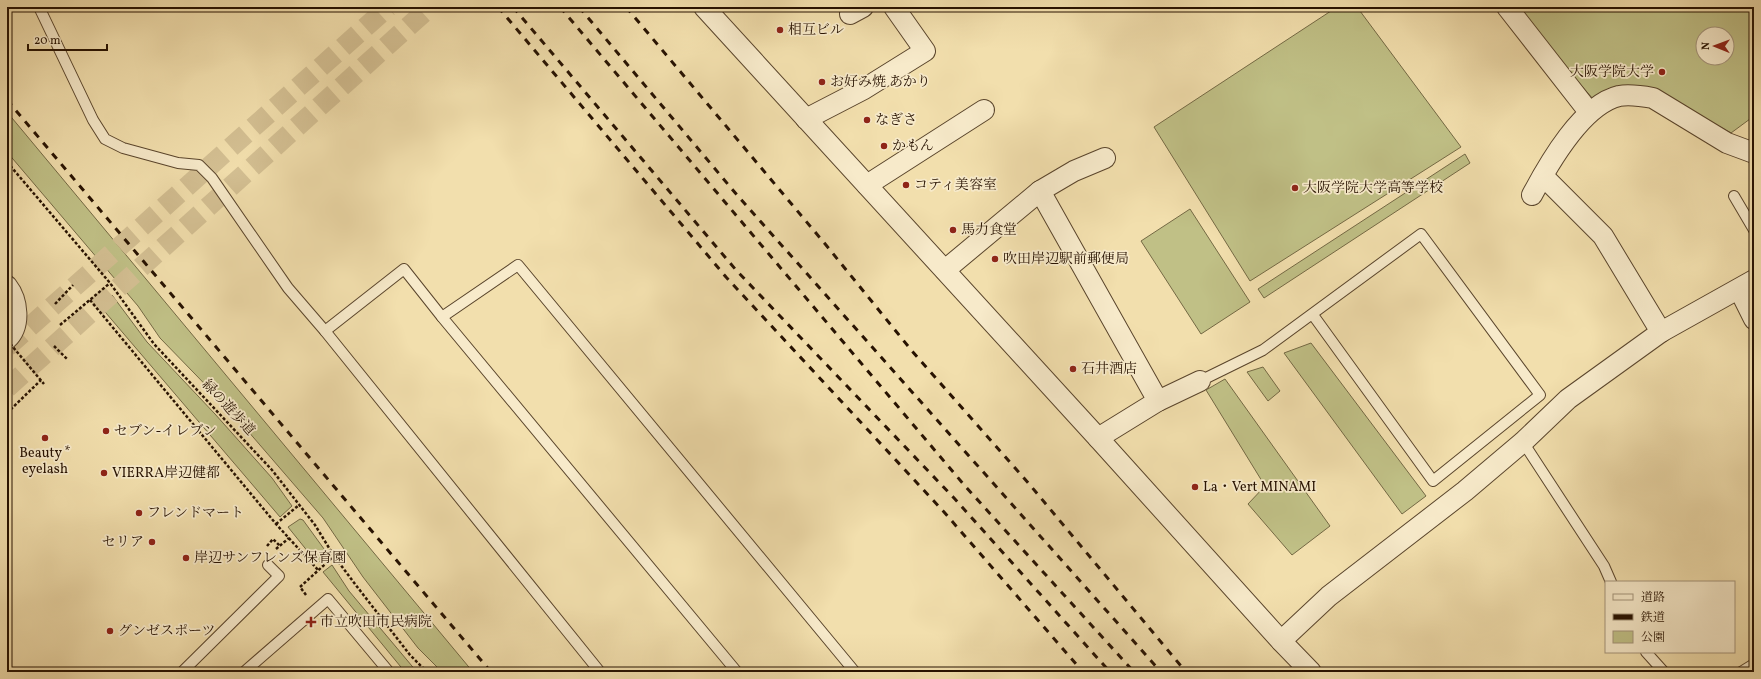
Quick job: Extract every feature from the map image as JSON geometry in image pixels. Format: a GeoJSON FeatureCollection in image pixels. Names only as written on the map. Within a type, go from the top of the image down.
{"type":"FeatureCollection","features":[{"type":"Feature","properties":{"kind":"street"},"geometry":{"type":"LineString","coordinates":[[704,7],[1098,438],[1280,641],[1311,672]]}},
{"type":"Feature","properties":{"kind":"street"},"geometry":{"type":"LineString","coordinates":[[806,119],[864,89],[925,51],[894,7]]}},
{"type":"Feature","properties":{"kind":"street"},"geometry":{"type":"LineString","coordinates":[[1507,7],[1589,112]]}},
{"type":"Feature","properties":{"kind":"street"},"geometry":{"type":"LineString","coordinates":[[1532,195],[1550,162],[1589,112],[1607,100],[1620,96],[1653,98],[1727,143],[1754,153]]}},
{"type":"Feature","properties":{"kind":"street"},"geometry":{"type":"LineString","coordinates":[[867,185],[984,110]]}},
{"type":"Feature","properties":{"kind":"street"},"geometry":{"type":"LineString","coordinates":[[945,270],[1040,192],[1074,171],[1105,158]]}},
{"type":"Feature","properties":{"kind":"street"},"geometry":{"type":"LineString","coordinates":[[1543,176],[1603,236],[1661,332]]}},
{"type":"Feature","properties":{"kind":"street"},"geometry":{"type":"LineString","coordinates":[[1040,192],[1158,401]]}},
{"type":"Feature","properties":{"kind":"street"},"geometry":{"type":"LineString","coordinates":[[1280,641],[1329,596],[1465,491],[1523,442],[1568,399],[1661,332],[1746,284],[1754,319]]}},
{"type":"Feature","properties":{"kind":"street"},"geometry":{"type":"LineString","coordinates":[[7,286],[12,292],[18,314],[10,336],[7,340]]}},
{"type":"Feature","properties":{"kind":"street"},"geometry":{"type":"LineString","coordinates":[[1098,438],[1158,401],[1200,381]]}},
{"type":"Feature","properties":{"kind":"lane"},"geometry":{"type":"LineString","coordinates":[[39,7],[93,120],[105,139],[129,150],[178,163],[198,164],[212,178],[288,288],[325,331],[600,672]]}},
{"type":"Feature","properties":{"kind":"lane"},"geometry":{"type":"LineString","coordinates":[[1734,196],[1754,230]]}},
{"type":"Feature","properties":{"kind":"lane"},"geometry":{"type":"LineString","coordinates":[[1200,381],[1263,350],[1421,234],[1540,395],[1433,481],[1313,314]]}},
{"type":"Feature","properties":{"kind":"lane"},"geometry":{"type":"LineString","coordinates":[[442,317],[518,265],[855,672]]}},
{"type":"Feature","properties":{"kind":"lane"},"geometry":{"type":"LineString","coordinates":[[325,331],[404,269],[442,317],[737,672]]}},
{"type":"Feature","properties":{"kind":"lane"},"geometry":{"type":"LineString","coordinates":[[1523,442],[1604,566],[1611,581]]}},
{"type":"Feature","properties":{"kind":"lane"},"geometry":{"type":"LineString","coordinates":[[182,672],[279,576],[268,564]]}},
{"type":"Feature","properties":{"kind":"lane"},"geometry":{"type":"LineString","coordinates":[[244,672],[328,599],[389,672]]}},
{"type":"Feature","properties":{"kind":"lane"},"geometry":{"type":"LineString","coordinates":[[1647,653],[1664,672]]}},
{"type":"Feature","properties":{"kind":"lane"},"geometry":{"type":"LineString","coordinates":[[1741,672],[1754,664]]}},
{"type":"Feature","properties":{"kind":"path","name":"緑の遊歩道"},"geometry":{"type":"LineString","coordinates":[[7,162],[110,284],[154,344],[257,454],[315,525],[334,556],[410,655],[427,672]]}},
{"type":"Feature","properties":{"kind":"path"},"geometry":{"type":"LineString","coordinates":[[91,270],[95,266]]}},
{"type":"Feature","properties":{"kind":"path"},"geometry":{"type":"LineString","coordinates":[[60,325],[110,284]]}},
{"type":"Feature","properties":{"kind":"path"},"geometry":{"type":"LineString","coordinates":[[55,304],[73,285]]}},
{"type":"Feature","properties":{"kind":"path"},"geometry":{"type":"LineString","coordinates":[[90,300],[276,524],[318,570]]}},
{"type":"Feature","properties":{"kind":"path"},"geometry":{"type":"LineString","coordinates":[[7,340],[44,384]]}},
{"type":"Feature","properties":{"kind":"path"},"geometry":{"type":"LineString","coordinates":[[54,346],[68,360]]}},
{"type":"Feature","properties":{"kind":"path"},"geometry":{"type":"LineString","coordinates":[[7,413],[41,380]]}},
{"type":"Feature","properties":{"kind":"path"},"geometry":{"type":"LineString","coordinates":[[276,524],[299,505]]}},
{"type":"Feature","properties":{"kind":"path"},"geometry":{"type":"LineString","coordinates":[[276,550],[289,538]]}},
{"type":"Feature","properties":{"kind":"path"},"geometry":{"type":"LineString","coordinates":[[270,543],[274,539],[280,546]]}},
{"type":"Feature","properties":{"kind":"path"},"geometry":{"type":"LineString","coordinates":[[316,610],[300,587],[334,556]]}},
{"type":"Feature","properties":{"kind":"green space"},"geometry":{"type":"Polygon","coordinates":[[[1337,7],[1357,7],[1461,147],[1250,281],[1154,127],[1337,7]]]}},
{"type":"Feature","properties":{"kind":"green space","name":"大阪学院大学"},"geometry":{"type":"Polygon","coordinates":[[[1517,7],[1754,7],[1754,116],[1731,133],[1654,90],[1646,88],[1638,87],[1624,89],[1594,100],[1551,51],[1517,7]]]}},
{"type":"Feature","properties":{"kind":"green space"},"geometry":{"type":"Polygon","coordinates":[[[7,112],[473,672],[442,672],[418,648],[363,577],[323,518],[228,408],[160,338],[138,306],[7,152],[7,112]]]}},
{"type":"Feature","properties":{"kind":"green space"},"geometry":{"type":"Polygon","coordinates":[[[1465,154],[1470,163],[1264,298],[1258,289],[1465,154]]]}},
{"type":"Feature","properties":{"kind":"green space"},"geometry":{"type":"Polygon","coordinates":[[[1190,209],[1250,302],[1201,334],[1141,241],[1190,209]]]}},
{"type":"Feature","properties":{"kind":"green space"},"geometry":{"type":"Polygon","coordinates":[[[112,295],[147,342],[215,414],[272,478],[292,506],[280,517],[100,306],[112,295]]]}},
{"type":"Feature","properties":{"kind":"green space"},"geometry":{"type":"Polygon","coordinates":[[[1311,343],[1426,496],[1402,514],[1284,353],[1311,343]]]}},
{"type":"Feature","properties":{"kind":"green space"},"geometry":{"type":"Polygon","coordinates":[[[1263,367],[1280,391],[1268,401],[1247,372],[1263,367]]]}},
{"type":"Feature","properties":{"kind":"green space"},"geometry":{"type":"Polygon","coordinates":[[[1225,379],[1330,526],[1292,555],[1248,504],[1265,486],[1206,390],[1225,379]]]}},
{"type":"Feature","properties":{"kind":"green space"},"geometry":{"type":"Polygon","coordinates":[[[300,519],[303,520],[327,553],[327,557],[317,563],[288,527],[300,519]]]}},
{"type":"Feature","properties":{"kind":"green space"},"geometry":{"type":"Polygon","coordinates":[[[332,565],[349,591],[417,672],[405,672],[323,572],[332,565]]]}},
{"type":"Feature","properties":{"kind":"tunnel"},"geometry":{"type":"LineString","coordinates":[[7,347],[388,7]]}},
{"type":"Feature","properties":{"kind":"tunnel"},"geometry":{"type":"LineString","coordinates":[[7,388],[430,7]]}},
{"type":"Feature","properties":{"kind":"railway"},"geometry":{"type":"LineString","coordinates":[[498,7],[726,277],[944,512],[1083,672]]}},
{"type":"Feature","properties":{"kind":"railway"},"geometry":{"type":"LineString","coordinates":[[513,7],[736,270],[954,498],[1110,672]]}},
{"type":"Feature","properties":{"kind":"railway"},"geometry":{"type":"LineString","coordinates":[[560,7],[965,486],[1134,672]]}},
{"type":"Feature","properties":{"kind":"railway"},"geometry":{"type":"LineString","coordinates":[[579,7],[737,195],[1161,672]]}},
{"type":"Feature","properties":{"kind":"railway"},"geometry":{"type":"LineString","coordinates":[[626,7],[826,245],[912,351],[1030,485],[1186,672]]}},
{"type":"Feature","properties":{"kind":"railway"},"geometry":{"type":"LineString","coordinates":[[7,100],[491,672]]}},
{"type":"Feature","properties":{"kind":"place","name":"相互ビル"},"geometry":{"type":"Point","coordinates":[780,30]}},
{"type":"Feature","properties":{"kind":"place","name":"大阪学院大学"},"geometry":{"type":"Point","coordinates":[1662,72]}},
{"type":"Feature","properties":{"kind":"place","name":"お好み焼 あかり"},"geometry":{"type":"Point","coordinates":[822,82]}},
{"type":"Feature","properties":{"kind":"place","name":"なぎさ"},"geometry":{"type":"Point","coordinates":[867,120]}},
{"type":"Feature","properties":{"kind":"place","name":"かもん"},"geometry":{"type":"Point","coordinates":[884,146]}},
{"type":"Feature","properties":{"kind":"place","name":"コティ美容室"},"geometry":{"type":"Point","coordinates":[906,185]}},
{"type":"Feature","properties":{"kind":"place","name":"大阪学院大学高等学校"},"geometry":{"type":"Point","coordinates":[1295,188]}},
{"type":"Feature","properties":{"kind":"place","name":"馬力食堂"},"geometry":{"type":"Point","coordinates":[953,230]}},
{"type":"Feature","properties":{"kind":"place","name":"吹田岸辺駅前郵便局"},"geometry":{"type":"Point","coordinates":[995,259]}},
{"type":"Feature","properties":{"kind":"place","name":"石井酒店"},"geometry":{"type":"Point","coordinates":[1073,369]}},
{"type":"Feature","properties":{"kind":"place","name":"セブン-イレブン"},"geometry":{"type":"Point","coordinates":[106,431]}},
{"type":"Feature","properties":{"kind":"place","name":"Beauty * eyelash"},"geometry":{"type":"Point","coordinates":[45,438]}},
{"type":"Feature","properties":{"kind":"place","name":"VIERRA岸辺健都"},"geometry":{"type":"Point","coordinates":[104,473]}},
{"type":"Feature","properties":{"kind":"place","name":"La・Vert MINAMI"},"geometry":{"type":"Point","coordinates":[1195,487]}},
{"type":"Feature","properties":{"kind":"place","name":"フレンドマート"},"geometry":{"type":"Point","coordinates":[139,513]}},
{"type":"Feature","properties":{"kind":"place","name":"セリア"},"geometry":{"type":"Point","coordinates":[152,542]}},
{"type":"Feature","properties":{"kind":"place","name":"岸辺サンフレンズ保育園"},"geometry":{"type":"Point","coordinates":[186,558]}},
{"type":"Feature","properties":{"kind":"place","name":"市立吹田市民病院"},"geometry":{"type":"Point","coordinates":[311,622]}},
{"type":"Feature","properties":{"kind":"place","name":"グンゼスポーツ"},"geometry":{"type":"Point","coordinates":[110,631]}}]}
